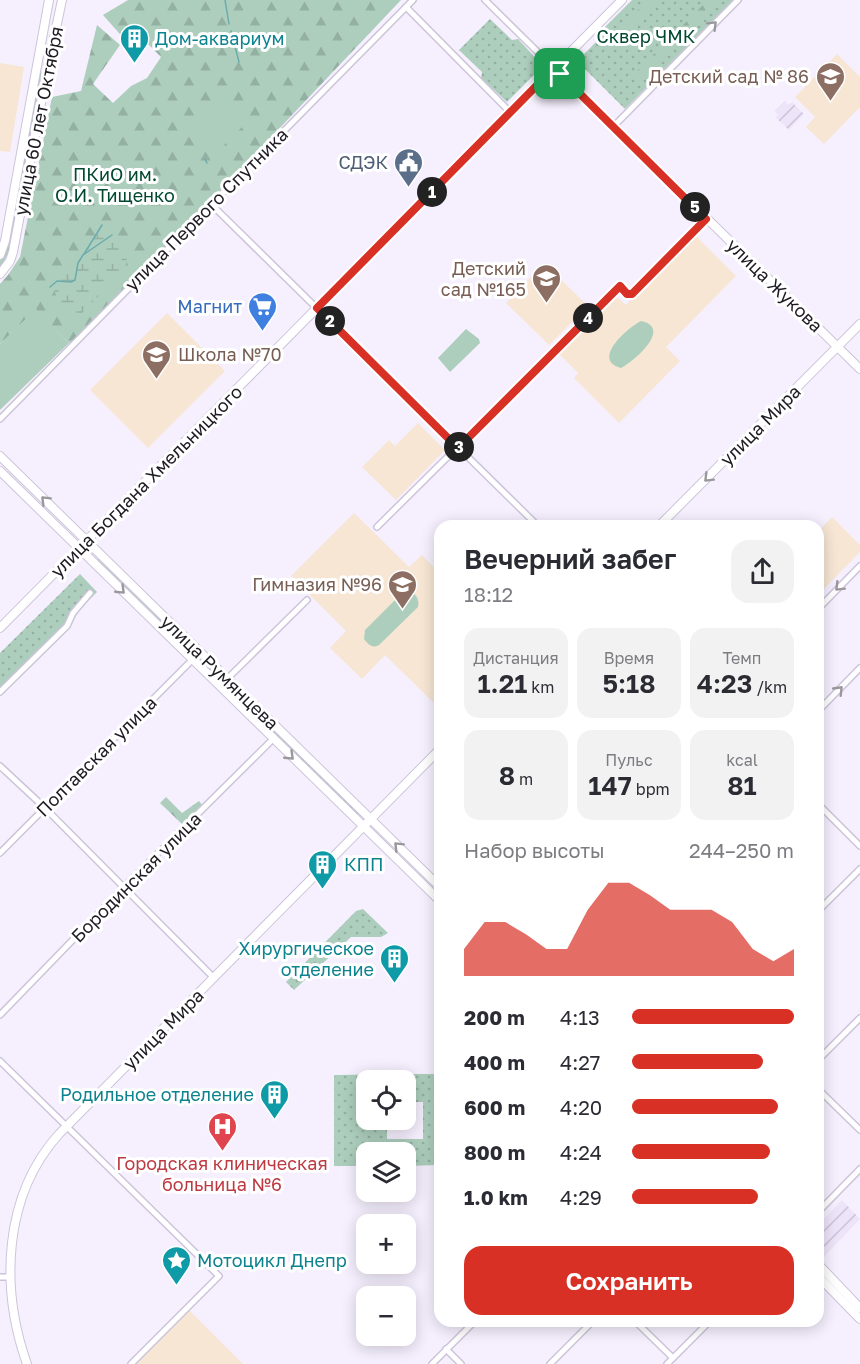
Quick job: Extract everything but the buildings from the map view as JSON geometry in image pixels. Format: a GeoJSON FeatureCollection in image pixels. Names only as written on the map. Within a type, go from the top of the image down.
{"type":"FeatureCollection","features":[{"type":"Feature","properties":{"kind":"main road","name":"улица 60 лет Октября"},"geometry":{"type":"LineString","coordinates":[[0,255],[5,241],[49,0]]}},
{"type":"Feature","properties":{"kind":"main road","name":"улица 60 лет Октября"},"geometry":{"type":"LineString","coordinates":[[0,274],[10,261],[13,252],[62,0]]}},
{"type":"Feature","properties":{"kind":"main road","name":"улица Богдана Хмельницкого"},"geometry":{"type":"LineString","coordinates":[[0,628],[622,0]]}},
{"type":"Feature","properties":{"kind":"main road","name":"улица Жукова"},"geometry":{"type":"LineString","coordinates":[[554,68],[860,369]]}},
{"type":"Feature","properties":{"kind":"main road","name":"улица Мира"},"geometry":{"type":"LineString","coordinates":[[665,520],[860,324]]}},
{"type":"Feature","properties":{"kind":"main road","name":"улица Румянцева"},"geometry":{"type":"LineString","coordinates":[[0,456],[434,881]]}},
{"type":"Feature","properties":{"kind":"main road","name":"улица Румянцева"},"geometry":{"type":"LineString","coordinates":[[0,471],[434,895]]}},
{"type":"Feature","properties":{"kind":"main road","name":"улица Мира"},"geometry":{"type":"LineString","coordinates":[[27,1364],[13,1321],[4,1277],[10,1234],[22,1190],[41,1156],[66,1127],[434,755]]}},
{"type":"Feature","properties":{"kind":"main road"},"geometry":{"type":"LineString","coordinates":[[824,1270],[860,1308]]}},
{"type":"Feature","properties":{"kind":"main road"},"geometry":{"type":"LineString","coordinates":[[824,1282],[860,1319]]}},
{"type":"Feature","properties":{"kind":"street","name":"улица Первого Спутника"},"geometry":{"type":"LineString","coordinates":[[0,419],[413,0]]}},
{"type":"Feature","properties":{"kind":"street","name":"улица Жукова"},"geometry":{"type":"LineString","coordinates":[[485,0],[554,68]]}},
{"type":"Feature","properties":{"kind":"street"},"geometry":{"type":"LineString","coordinates":[[613,127],[738,0]]}},
{"type":"Feature","properties":{"kind":"street"},"geometry":{"type":"LineString","coordinates":[[406,8],[510,112]]}},
{"type":"Feature","properties":{"kind":"street"},"geometry":{"type":"LineString","coordinates":[[211,204],[532,520]]}},
{"type":"Feature","properties":{"kind":"street"},"geometry":{"type":"LineString","coordinates":[[377,527],[620,286],[627,294],[632,294],[706,219]]}},
{"type":"Feature","properties":{"kind":"street"},"geometry":{"type":"LineString","coordinates":[[824,603],[860,566]]}},
{"type":"Feature","properties":{"kind":"street"},"geometry":{"type":"LineString","coordinates":[[0,692],[67,626],[73,613],[90,593]]}},
{"type":"Feature","properties":{"kind":"street"},"geometry":{"type":"LineString","coordinates":[[228,679],[307,600]]}},
{"type":"Feature","properties":{"kind":"street","name":"Полтавская улица"},"geometry":{"type":"LineString","coordinates":[[0,853],[192,660]]}},
{"type":"Feature","properties":{"kind":"street"},"geometry":{"type":"LineString","coordinates":[[824,705],[860,668]]}},
{"type":"Feature","properties":{"kind":"street","name":"Бородинская улица"},"geometry":{"type":"LineString","coordinates":[[0,1016],[124,887],[273,739]]}},
{"type":"Feature","properties":{"kind":"street"},"geometry":{"type":"LineString","coordinates":[[0,766],[44,807],[214,978]]}},
{"type":"Feature","properties":{"kind":"street"},"geometry":{"type":"LineString","coordinates":[[824,810],[860,846]]}},
{"type":"Feature","properties":{"kind":"street"},"geometry":{"type":"LineString","coordinates":[[824,905],[860,869]]}},
{"type":"Feature","properties":{"kind":"street"},"geometry":{"type":"LineString","coordinates":[[824,1054],[860,1018]]}},
{"type":"Feature","properties":{"kind":"street"},"geometry":{"type":"LineString","coordinates":[[0,1062],[219,1276],[131,1364]]}},
{"type":"Feature","properties":{"kind":"street"},"geometry":{"type":"LineString","coordinates":[[824,1095],[860,1130]]}},
{"type":"Feature","properties":{"kind":"street"},"geometry":{"type":"LineString","coordinates":[[824,1206],[860,1169]]}},
{"type":"Feature","properties":{"kind":"street"},"geometry":{"type":"LineString","coordinates":[[432,1364],[469,1327]]}},
{"type":"Feature","properties":{"kind":"street"},"geometry":{"type":"LineString","coordinates":[[550,1364],[587,1327]]}},
{"type":"Feature","properties":{"kind":"street"},"geometry":{"type":"LineString","coordinates":[[641,1327],[673,1358]]}},
{"type":"Feature","properties":{"kind":"street"},"geometry":{"type":"LineString","coordinates":[[667,1364],[704,1327]]}},
{"type":"Feature","properties":{"kind":"street"},"geometry":{"type":"LineString","coordinates":[[446,1349],[461,1364]]}},
{"type":"Feature","properties":{"kind":"shaded area","name":"Детский сад № 86"},"geometry":{"type":"Polygon","coordinates":[[[837,54],[860,77],[860,107],[824,144],[806,127],[815,117],[795,97],[837,54]]]}},
{"type":"Feature","properties":{"kind":"shaded area"},"geometry":{"type":"Polygon","coordinates":[[[0,63],[24,67],[10,152],[0,151],[0,63]]]}},
{"type":"Feature","properties":{"kind":"shaded area"},"geometry":{"type":"Polygon","coordinates":[[[785,101],[788,105],[792,102],[804,114],[789,130],[775,117],[778,115],[775,111],[785,101]]]}},
{"type":"Feature","properties":{"kind":"shaded area"},"geometry":{"type":"Polygon","coordinates":[[[695,235],[736,276],[666,347],[680,361],[619,423],[574,378],[578,373],[557,352],[615,295],[626,305],[695,235]]]}},
{"type":"Feature","properties":{"kind":"shaded area","name":"Детский сад №165"},"geometry":{"type":"Polygon","coordinates":[[[544,263],[588,306],[549,345],[506,303],[544,263]]]}},
{"type":"Feature","properties":{"kind":"shaded area","name":"Школа №70"},"geometry":{"type":"Polygon","coordinates":[[[167,313],[225,371],[148,448],[90,390],[167,313]]]}},
{"type":"Feature","properties":{"kind":"shaded area"},"geometry":{"type":"Polygon","coordinates":[[[418,423],[445,450],[396,500],[362,467],[389,440],[395,446],[418,423]]]}},
{"type":"Feature","properties":{"kind":"shaded area"},"geometry":{"type":"Polygon","coordinates":[[[354,513],[409,567],[422,555],[434,568],[434,703],[385,655],[362,679],[330,648],[346,631],[291,576],[354,513]]]}},
{"type":"Feature","properties":{"kind":"shaded area"},"geometry":{"type":"Polygon","coordinates":[[[832,517],[860,545],[860,552],[824,589],[824,526],[832,517]]]}},
{"type":"Feature","properties":{"kind":"shaded area"},"geometry":{"type":"Polygon","coordinates":[[[842,1200],[860,1219],[824,1257],[824,1219],[842,1200]]]}},
{"type":"Feature","properties":{"kind":"shaded area"},"geometry":{"type":"Polygon","coordinates":[[[189,1310],[243,1364],[135,1364],[189,1310]]]}},
{"type":"Feature","properties":{"kind":"green space","name":"ПКиО им. О.И. Тищенко"},"geometry":{"type":"Polygon","coordinates":[[[128,0],[401,0],[74,341],[69,343],[36,310],[0,344],[0,284],[20,257],[52,97],[81,91],[97,25],[120,45],[93,84],[113,103],[131,86],[147,78],[161,57],[143,39],[126,41],[103,15],[128,0]]]}},
{"type":"Feature","properties":{"kind":"green space","name":"Сквер ЧМК"},"geometry":{"type":"Polygon","coordinates":[[[632,0],[733,0],[625,109],[577,61],[607,31],[605,27],[632,0]]]}},
{"type":"Feature","properties":{"kind":"green space"},"geometry":{"type":"Polygon","coordinates":[[[648,0],[662,0],[609,52],[603,46],[648,0]]]}},
{"type":"Feature","properties":{"kind":"green space"},"geometry":{"type":"Polygon","coordinates":[[[708,0],[721,0],[638,83],[632,76],[708,0]]]}},
{"type":"Feature","properties":{"kind":"green space"},"geometry":{"type":"Polygon","coordinates":[[[490,19],[512,40],[518,39],[543,66],[507,102],[481,78],[482,72],[459,50],[490,19]]]}},
{"type":"Feature","properties":{"kind":"green space"},"geometry":{"type":"Polygon","coordinates":[[[39,72],[43,73],[10,250],[0,268],[0,261],[39,72]]]}},
{"type":"Feature","properties":{"kind":"green space"},"geometry":{"type":"Polygon","coordinates":[[[224,102],[245,124],[217,152],[195,131],[224,102]]]}},
{"type":"Feature","properties":{"kind":"green space"},"geometry":{"type":"Polygon","coordinates":[[[102,230],[108,231],[124,249],[126,265],[123,271],[82,313],[71,313],[56,295],[55,283],[61,275],[80,260],[102,230]]]}},
{"type":"Feature","properties":{"kind":"green space"},"geometry":{"type":"Polygon","coordinates":[[[36,309],[69,343],[0,410],[0,344],[36,309]]]}},
{"type":"Feature","properties":{"kind":"green space"},"geometry":{"type":"Polygon","coordinates":[[[641,321],[650,325],[653,330],[648,344],[634,359],[621,368],[613,364],[609,358],[614,344],[641,321]]]}},
{"type":"Feature","properties":{"kind":"green space"},"geometry":{"type":"Polygon","coordinates":[[[466,329],[479,339],[480,343],[450,372],[438,358],[466,329]]]}},
{"type":"Feature","properties":{"kind":"green space"},"geometry":{"type":"Polygon","coordinates":[[[98,559],[359,813],[357,815],[97,561],[98,559]]]}},
{"type":"Feature","properties":{"kind":"green space"},"geometry":{"type":"Polygon","coordinates":[[[80,574],[97,592],[0,688],[0,653],[80,574]]]}},
{"type":"Feature","properties":{"kind":"green space"},"geometry":{"type":"Polygon","coordinates":[[[407,590],[416,596],[418,607],[379,645],[370,645],[364,639],[365,630],[407,590]]]}},
{"type":"Feature","properties":{"kind":"green space"},"geometry":{"type":"Polygon","coordinates":[[[166,797],[182,813],[199,801],[203,806],[183,825],[160,803],[166,797]]]}},
{"type":"Feature","properties":{"kind":"green space"},"geometry":{"type":"Polygon","coordinates":[[[363,909],[388,933],[381,937],[351,937],[294,990],[286,982],[356,911],[363,909]]]}},
{"type":"Feature","properties":{"kind":"green space"},"geometry":{"type":"Polygon","coordinates":[[[416,1074],[434,1074],[434,1165],[416,1166],[416,1142],[356,1142],[356,1166],[334,1166],[334,1075],[356,1075],[356,1130],[387,1130],[387,1139],[423,1139],[423,1102],[416,1102],[416,1074]]]}},
{"type":"Feature","properties":{"kind":"waterway"},"geometry":{"type":"LineString","coordinates":[[225,0],[229,24]]}},
{"type":"Feature","properties":{"kind":"waterway"},"geometry":{"type":"LineString","coordinates":[[231,31],[239,62]]}},
{"type":"Feature","properties":{"kind":"waterway"},"geometry":{"type":"LineString","coordinates":[[205,159],[207,163]]}},
{"type":"Feature","properties":{"kind":"waterway"},"geometry":{"type":"LineString","coordinates":[[84,254],[102,225]]}},
{"type":"Feature","properties":{"kind":"waterway"},"geometry":{"type":"LineString","coordinates":[[50,287],[57,281],[75,280],[78,263],[83,255],[112,235]]}},
{"type":"Feature","properties":{"kind":"place","name":"Дом-аквариум"},"geometry":{"type":"Point","coordinates":[134,64]}},
{"type":"Feature","properties":{"kind":"place","name":"Детский сад № 86"},"geometry":{"type":"Point","coordinates":[830,102]}},
{"type":"Feature","properties":{"kind":"place","name":"СДЭК"},"geometry":{"type":"Point","coordinates":[409,188]}},
{"type":"Feature","properties":{"kind":"place","name":"Детский сад №165"},"geometry":{"type":"Point","coordinates":[547,304]}},
{"type":"Feature","properties":{"kind":"place","name":"Магнит"},"geometry":{"type":"Point","coordinates":[263,332]}},
{"type":"Feature","properties":{"kind":"place","name":"Школа №70"},"geometry":{"type":"Point","coordinates":[157,380]}},
{"type":"Feature","properties":{"kind":"place","name":"Гимназия №96"},"geometry":{"type":"Point","coordinates":[403,610]}},
{"type":"Feature","properties":{"kind":"place","name":"КПП"},"geometry":{"type":"Point","coordinates":[323,890]}},
{"type":"Feature","properties":{"kind":"place","name":"Хирургическое отделение"},"geometry":{"type":"Point","coordinates":[395,984]}},
{"type":"Feature","properties":{"kind":"place","name":"Родильное отделение"},"geometry":{"type":"Point","coordinates":[275,1120]}},
{"type":"Feature","properties":{"kind":"place","name":"Городская клиническая больница №6"},"geometry":{"type":"Point","coordinates":[222,1152]}},
{"type":"Feature","properties":{"kind":"place","name":"Мотоцикл Днепр"},"geometry":{"type":"Point","coordinates":[176,1286]}},
{"type":"Feature","properties":{"kind":"route"},"geometry":{"type":"LineString","coordinates":[[554,68],[560,74],[706,219],[632,294],[627,294],[620,286],[458,448],[317,308],[554,68]]}}]}
